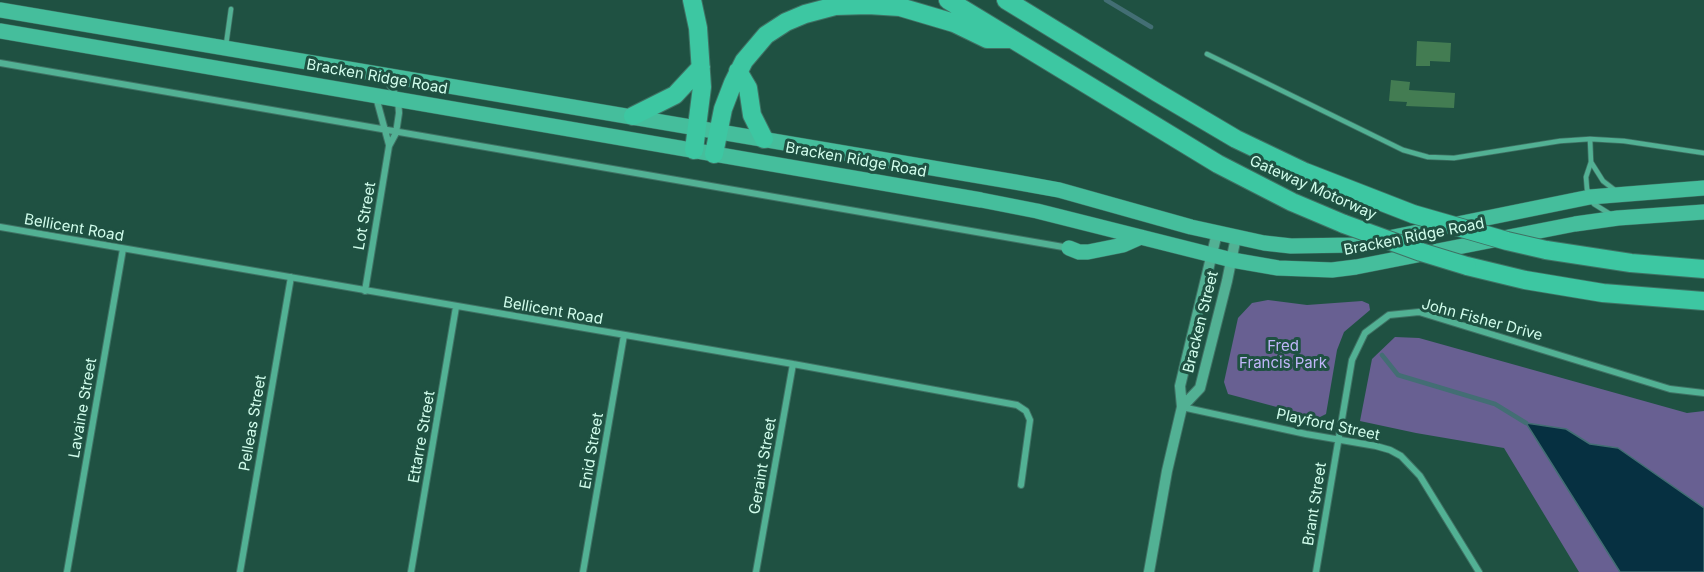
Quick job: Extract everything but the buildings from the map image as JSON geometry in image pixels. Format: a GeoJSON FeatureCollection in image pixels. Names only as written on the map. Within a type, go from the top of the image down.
{"type":"FeatureCollection","features":[{"type":"Feature","properties":{"kind":"highway"},"geometry":{"type":"LineString","coordinates":[[692,0],[698,28],[702,87],[694,150]]}},
{"type":"Feature","properties":{"kind":"highway","name":"Gateway Motorway"},"geometry":{"type":"LineString","coordinates":[[948,0],[1218,164],[1292,202],[1344,224],[1421,252],[1525,280],[1603,293],[1704,301]]}},
{"type":"Feature","properties":{"kind":"highway","name":"Gateway Motorway"},"geometry":{"type":"LineString","coordinates":[[1006,0],[1236,139],[1305,172],[1413,214],[1546,250],[1631,263],[1704,269]]}},
{"type":"Feature","properties":{"kind":"highway"},"geometry":{"type":"LineString","coordinates":[[714,154],[723,109],[738,71],[766,35],[805,14],[835,6],[900,7],[954,23],[987,39],[1012,39]]}},
{"type":"Feature","properties":{"kind":"highway"},"geometry":{"type":"LineString","coordinates":[[633,116],[675,95],[701,67]]}},
{"type":"Feature","properties":{"kind":"highway"},"geometry":{"type":"LineString","coordinates":[[738,71],[748,88],[752,115],[764,139]]}},
{"type":"Feature","properties":{"kind":"main road","name":"Bracken Ridge Road"},"geometry":{"type":"LineString","coordinates":[[0,10],[228,52],[633,116],[1059,190],[1217,233],[1291,246],[1354,245],[1590,197],[1704,188]]}},
{"type":"Feature","properties":{"kind":"main road","name":"Bracken Ridge Road"},"geometry":{"type":"LineString","coordinates":[[0,31],[235,68],[376,96],[1026,208],[1262,266],[1302,270],[1356,267],[1543,230],[1618,218],[1704,212]]}},
{"type":"Feature","properties":{"kind":"main road"},"geometry":{"type":"LineString","coordinates":[[1069,248],[1079,252],[1088,252],[1123,245],[1141,237]]}},
{"type":"Feature","properties":{"kind":"street"},"geometry":{"type":"LineString","coordinates":[[0,63],[1069,248]]}},
{"type":"Feature","properties":{"kind":"street"},"geometry":{"type":"LineString","coordinates":[[384,75],[398,99]]}},
{"type":"Feature","properties":{"kind":"street","name":"Lot Street"},"geometry":{"type":"LineString","coordinates":[[376,96],[389,146]]}},
{"type":"Feature","properties":{"kind":"street","name":"Lot Street"},"geometry":{"type":"LineString","coordinates":[[365,291],[389,146],[396,133],[399,113],[398,99]]}},
{"type":"Feature","properties":{"kind":"street","name":"Bellicent Road"},"geometry":{"type":"LineString","coordinates":[[0,227],[1017,405],[1026,411],[1030,420],[1021,485]]}},
{"type":"Feature","properties":{"kind":"street","name":"Bracken Street"},"geometry":{"type":"LineString","coordinates":[[1149,572],[1167,471],[1182,407],[1180,386],[1217,233]]}},
{"type":"Feature","properties":{"kind":"street","name":"Bracken Street"},"geometry":{"type":"LineString","coordinates":[[1182,407],[1200,388],[1236,237]]}},
{"type":"Feature","properties":{"kind":"street","name":"Lavaine Street"},"geometry":{"type":"LineString","coordinates":[[67,572],[123,249]]}},
{"type":"Feature","properties":{"kind":"street","name":"Pelleas Street"},"geometry":{"type":"LineString","coordinates":[[240,572],[291,277]]}},
{"type":"Feature","properties":{"kind":"street","name":"Ettarre Street"},"geometry":{"type":"LineString","coordinates":[[411,572],[456,307]]}},
{"type":"Feature","properties":{"kind":"street","name":"John Fisher Drive"},"geometry":{"type":"LineString","coordinates":[[1338,440],[1352,360],[1365,333],[1389,315],[1419,312],[1670,389],[1704,393]]}},
{"type":"Feature","properties":{"kind":"street","name":"Enid Street"},"geometry":{"type":"LineString","coordinates":[[583,572],[624,335]]}},
{"type":"Feature","properties":{"kind":"street","name":"Geraint Street"},"geometry":{"type":"LineString","coordinates":[[756,572],[793,364]]}},
{"type":"Feature","properties":{"kind":"street","name":"Playford Street"},"geometry":{"type":"LineString","coordinates":[[1182,407],[1390,450],[1411,465],[1420,476],[1479,572]]}},
{"type":"Feature","properties":{"kind":"street","name":"Brant Street"},"geometry":{"type":"LineString","coordinates":[[1316,572],[1338,440]]}},
{"type":"Feature","properties":{"kind":"lane"},"geometry":{"type":"LineString","coordinates":[[228,52],[231,9]]}},
{"type":"Feature","properties":{"kind":"lane"},"geometry":{"type":"LineString","coordinates":[[1207,54],[1415,155],[1454,158],[1560,141],[1590,139],[1624,141],[1704,153]]}},
{"type":"Feature","properties":{"kind":"lane"},"geometry":{"type":"LineString","coordinates":[[1590,139],[1587,189],[1598,207],[1618,218]]}},
{"type":"Feature","properties":{"kind":"lane"},"geometry":{"type":"LineString","coordinates":[[1590,162],[1603,181],[1621,194]]}},
{"type":"Feature","properties":{"kind":"green space","name":"Fred Francis Park"},"geometry":{"type":"Polygon","coordinates":[[[1268,300],[1307,305],[1362,301],[1369,304],[1370,310],[1344,332],[1337,350],[1326,414],[1318,418],[1228,394],[1224,382],[1238,318],[1252,303],[1268,300]]]}},
{"type":"Feature","properties":{"kind":"green space"},"geometry":{"type":"Polygon","coordinates":[[[1395,337],[1419,338],[1687,413],[1704,411],[1704,572],[1579,572],[1504,448],[1360,421],[1372,359],[1395,337]]]}},
{"type":"Feature","properties":{"kind":"water"},"geometry":{"type":"Polygon","coordinates":[[[1526,423],[1566,429],[1590,444],[1618,448],[1704,508],[1704,572],[1620,572],[1526,423]]]}},
{"type":"Feature","properties":{"kind":"waterway"},"geometry":{"type":"LineString","coordinates":[[1106,0],[1151,27]]}},
{"type":"Feature","properties":{"kind":"waterway"},"geometry":{"type":"LineString","coordinates":[[1382,355],[1398,375],[1495,404],[1526,423]]}}]}
